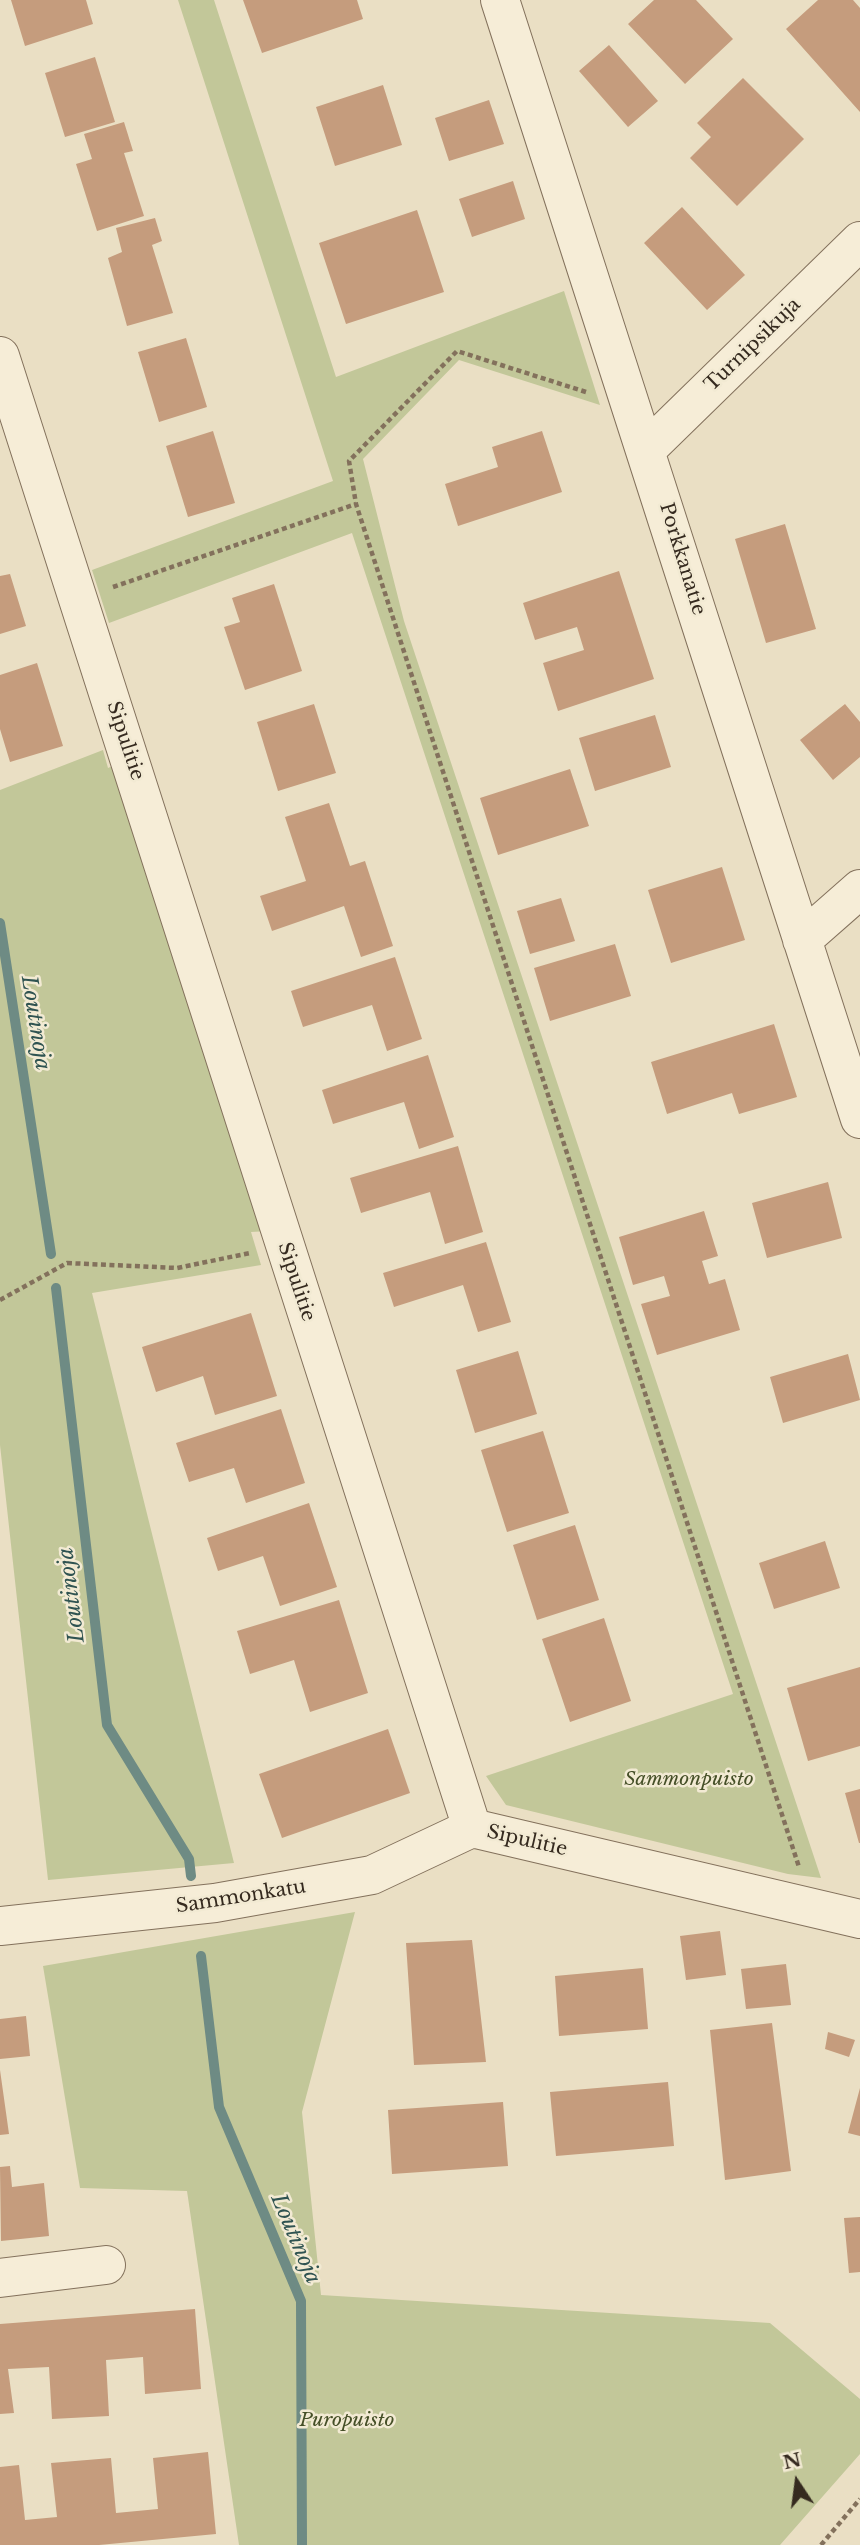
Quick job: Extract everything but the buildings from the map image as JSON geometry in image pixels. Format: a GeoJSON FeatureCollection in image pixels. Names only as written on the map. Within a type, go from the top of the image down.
{"type":"FeatureCollection","features":[{"type":"Feature","properties":{"kind":"street","name":"Porkkanatie"},"geometry":{"type":"LineString","coordinates":[[500,0],[647,449],[860,1119]]}},
{"type":"Feature","properties":{"kind":"street","name":"Turnipsikuja"},"geometry":{"type":"LineString","coordinates":[[647,449],[860,241]]}},
{"type":"Feature","properties":{"kind":"street","name":"Sipulitie"},"geometry":{"type":"LineString","coordinates":[[0,356],[472,1828],[860,1919]]}},
{"type":"Feature","properties":{"kind":"street"},"geometry":{"type":"LineString","coordinates":[[802,940],[860,889]]}},
{"type":"Feature","properties":{"kind":"street","name":"Sammonkatu"},"geometry":{"type":"LineString","coordinates":[[0,1926],[215,1903],[372,1875],[472,1828]]}},
{"type":"Feature","properties":{"kind":"street"},"geometry":{"type":"LineString","coordinates":[[0,2278],[106,2265]]}},
{"type":"Feature","properties":{"kind":"path"},"geometry":{"type":"LineString","coordinates":[[633,407],[457,351],[349,461],[356,504],[812,1908]]}},
{"type":"Feature","properties":{"kind":"path"},"geometry":{"type":"LineString","coordinates":[[79,599],[356,504]]}},
{"type":"Feature","properties":{"kind":"path"},"geometry":{"type":"LineString","coordinates":[[0,1300],[67,1263],[177,1268],[285,1246]]}},
{"type":"Feature","properties":{"kind":"path"},"geometry":{"type":"LineString","coordinates":[[821,2545],[860,2499]]}},
{"type":"Feature","properties":{"kind":"green space","name":"Sammonpuisto"},"geometry":{"type":"Polygon","coordinates":[[[178,0],[214,0],[336,377],[564,291],[600,405],[459,360],[363,459],[404,621],[821,1878],[788,1874],[506,1805],[486,1776],[733,1694],[352,533],[109,623],[92,570],[333,481],[178,0]]]}},
{"type":"Feature","properties":{"kind":"green space"},"geometry":{"type":"Polygon","coordinates":[[[103,750],[108,768],[119,763],[268,1231],[251,1232],[261,1265],[92,1293],[234,1863],[48,1880],[0,1445],[0,790],[103,750]]]}},
{"type":"Feature","properties":{"kind":"green space","name":"Puropuisto"},"geometry":{"type":"Polygon","coordinates":[[[355,1912],[302,2112],[321,2295],[770,2323],[860,2399],[860,2454],[780,2545],[239,2545],[187,2191],[80,2188],[43,1966],[355,1912]]]}},
{"type":"Feature","properties":{"kind":"waterway","name":"Loutinoja"},"geometry":{"type":"LineString","coordinates":[[0,923],[51,1254]]}},
{"type":"Feature","properties":{"kind":"waterway","name":"Loutinoja"},"geometry":{"type":"LineString","coordinates":[[56,1288],[107,1725],[189,1859],[191,1876]]}},
{"type":"Feature","properties":{"kind":"waterway","name":"Loutinoja"},"geometry":{"type":"LineString","coordinates":[[201,1956],[219,2107],[301,2301],[302,2545]]}}]}
